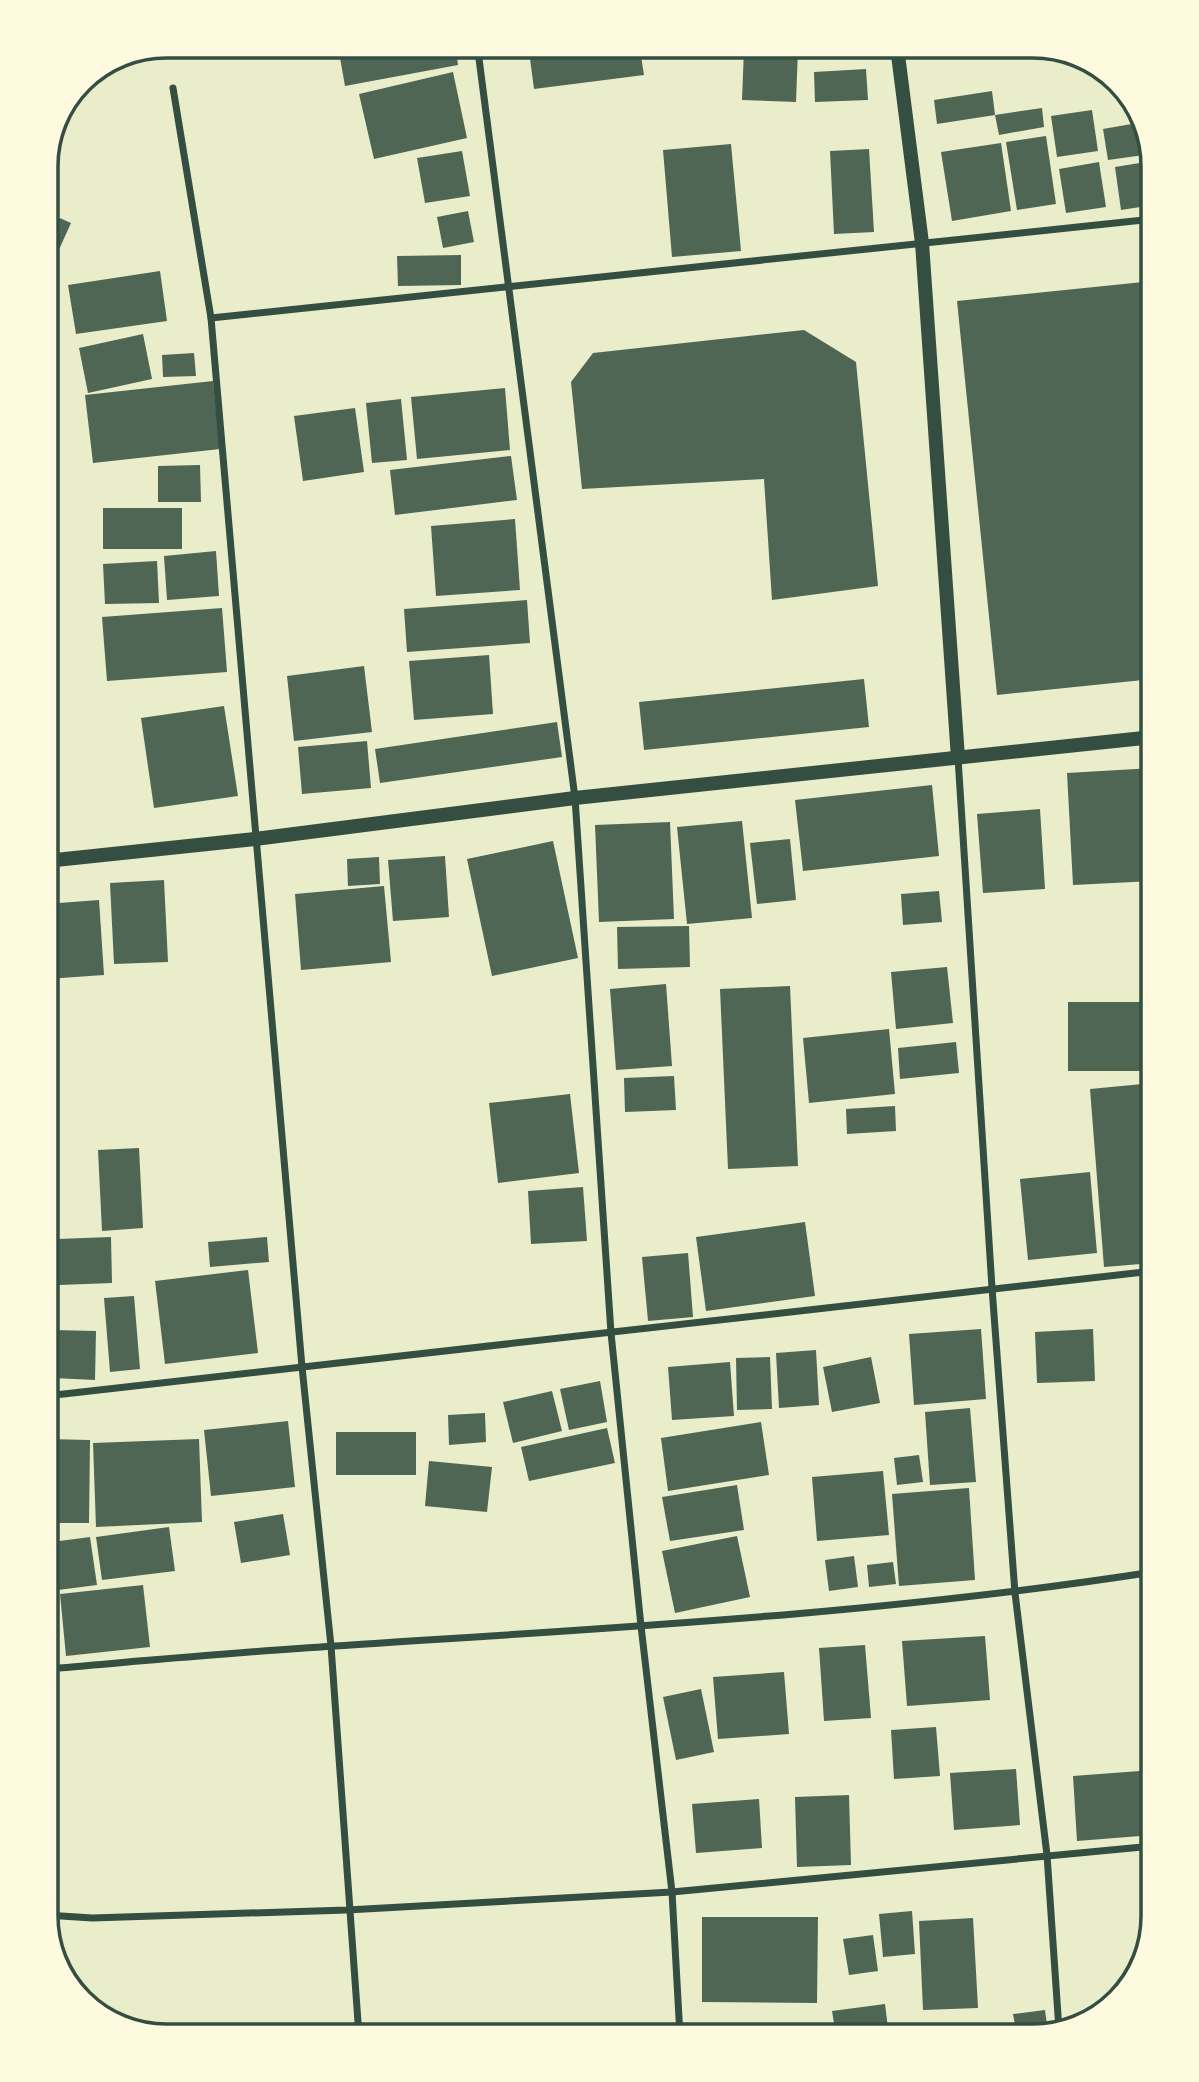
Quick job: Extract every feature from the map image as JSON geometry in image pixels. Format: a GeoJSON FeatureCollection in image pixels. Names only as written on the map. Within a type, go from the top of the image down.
{"type":"FeatureCollection","features":[{"type":"Feature","properties":{"kind":"main road"},"geometry":{"type":"LineString","coordinates":[[898,58],[922,243],[958,758]]}},
{"type":"Feature","properties":{"kind":"main road"},"geometry":{"type":"LineString","coordinates":[[58,860],[255,839],[575,798],[1141,738]]}},
{"type":"Feature","properties":{"kind":"street"},"geometry":{"type":"LineString","coordinates":[[479,58],[575,798],[611,1333],[640,1626],[672,1892],[679,2024]]}},
{"type":"Feature","properties":{"kind":"street"},"geometry":{"type":"LineString","coordinates":[[173,88],[211,318],[302,1367],[331,1646],[347,1910],[358,2024]]}},
{"type":"Feature","properties":{"kind":"street"},"geometry":{"type":"LineString","coordinates":[[211,318],[1141,220]]}},
{"type":"Feature","properties":{"kind":"street"},"geometry":{"type":"LineString","coordinates":[[958,758],[992,1288],[1015,1593],[1047,1855],[1058,2021]]}},
{"type":"Feature","properties":{"kind":"street"},"geometry":{"type":"LineString","coordinates":[[58,1395],[1141,1272]]}},
{"type":"Feature","properties":{"kind":"street"},"geometry":{"type":"LineString","coordinates":[[58,1668],[331,1646],[640,1626],[1015,1593],[1141,1574]]}},
{"type":"Feature","properties":{"kind":"street"},"geometry":{"type":"LineString","coordinates":[[58,1916],[92,1918],[347,1910],[672,1892],[1141,1847]]}},
{"type":"Feature","properties":{"kind":"building"},"geometry":{"type":"Polygon","coordinates":[[[340,58],[457,58],[458,65],[345,86],[340,58]]]}},
{"type":"Feature","properties":{"kind":"building"},"geometry":{"type":"Polygon","coordinates":[[[530,58],[641,58],[644,75],[534,89],[530,58]]]}},
{"type":"Feature","properties":{"kind":"building"},"geometry":{"type":"Polygon","coordinates":[[[744,58],[798,58],[796,102],[742,100],[744,58]]]}},
{"type":"Feature","properties":{"kind":"building"},"geometry":{"type":"Polygon","coordinates":[[[866,69],[868,100],[815,102],[814,72],[866,69]]]}},
{"type":"Feature","properties":{"kind":"building"},"geometry":{"type":"Polygon","coordinates":[[[453,72],[467,138],[374,159],[359,94],[453,72]]]}},
{"type":"Feature","properties":{"kind":"building"},"geometry":{"type":"Polygon","coordinates":[[[992,91],[995,115],[937,124],[934,100],[992,91]]]}},
{"type":"Feature","properties":{"kind":"building"},"geometry":{"type":"Polygon","coordinates":[[[1042,108],[1044,127],[999,135],[995,115],[1042,108]]]}},
{"type":"Feature","properties":{"kind":"building"},"geometry":{"type":"Polygon","coordinates":[[[1092,110],[1098,151],[1057,157],[1051,116],[1092,110]]]}},
{"type":"Feature","properties":{"kind":"building"},"geometry":{"type":"Polygon","coordinates":[[[1132,124],[1140,156],[1108,160],[1103,129],[1132,124]]]}},
{"type":"Feature","properties":{"kind":"building"},"geometry":{"type":"Polygon","coordinates":[[[1046,136],[1056,204],[1017,210],[1006,142],[1046,136]]]}},
{"type":"Feature","properties":{"kind":"building"},"geometry":{"type":"Polygon","coordinates":[[[1001,143],[1011,211],[952,221],[941,152],[1001,143]]]}},
{"type":"Feature","properties":{"kind":"building"},"geometry":{"type":"Polygon","coordinates":[[[731,144],[741,251],[672,257],[663,150],[731,144]]]}},
{"type":"Feature","properties":{"kind":"building"},"geometry":{"type":"Polygon","coordinates":[[[869,149],[874,232],[834,234],[830,151],[869,149]]]}},
{"type":"Feature","properties":{"kind":"building"},"geometry":{"type":"Polygon","coordinates":[[[462,151],[470,196],[425,203],[417,158],[462,151]]]}},
{"type":"Feature","properties":{"kind":"building"},"geometry":{"type":"Polygon","coordinates":[[[1099,162],[1106,207],[1066,213],[1059,169],[1099,162]]]}},
{"type":"Feature","properties":{"kind":"building"},"geometry":{"type":"Polygon","coordinates":[[[1141,163],[1141,207],[1121,210],[1115,167],[1141,163]]]}},
{"type":"Feature","properties":{"kind":"building"},"geometry":{"type":"Polygon","coordinates":[[[468,211],[474,242],[443,248],[437,217],[468,211]]]}},
{"type":"Feature","properties":{"kind":"building"},"geometry":{"type":"Polygon","coordinates":[[[58,217],[71,223],[58,252],[58,217]]]}},
{"type":"Feature","properties":{"kind":"building"},"geometry":{"type":"Polygon","coordinates":[[[461,255],[461,285],[398,286],[397,256],[461,255]]]}},
{"type":"Feature","properties":{"kind":"building"},"geometry":{"type":"Polygon","coordinates":[[[160,271],[167,321],[76,334],[68,285],[160,271]]]}},
{"type":"Feature","properties":{"kind":"building"},"geometry":{"type":"Polygon","coordinates":[[[1141,282],[1141,680],[997,695],[957,301],[1141,282]]]}},
{"type":"Feature","properties":{"kind":"building"},"geometry":{"type":"Polygon","coordinates":[[[804,330],[856,362],[878,586],[772,600],[764,479],[582,489],[571,382],[593,353],[804,330]]]}},
{"type":"Feature","properties":{"kind":"building"},"geometry":{"type":"Polygon","coordinates":[[[143,334],[152,379],[88,393],[79,348],[143,334]]]}},
{"type":"Feature","properties":{"kind":"building"},"geometry":{"type":"Polygon","coordinates":[[[194,353],[196,376],[163,377],[162,355],[194,353]]]}},
{"type":"Feature","properties":{"kind":"building"},"geometry":{"type":"Polygon","coordinates":[[[213,381],[220,449],[93,463],[85,395],[213,381]]]}},
{"type":"Feature","properties":{"kind":"building"},"geometry":{"type":"Polygon","coordinates":[[[505,388],[510,450],[417,459],[411,397],[505,388]]]}},
{"type":"Feature","properties":{"kind":"building"},"geometry":{"type":"Polygon","coordinates":[[[401,399],[407,460],[372,463],[366,403],[401,399]]]}},
{"type":"Feature","properties":{"kind":"building"},"geometry":{"type":"Polygon","coordinates":[[[355,408],[364,472],[303,481],[294,416],[355,408]]]}},
{"type":"Feature","properties":{"kind":"building"},"geometry":{"type":"Polygon","coordinates":[[[511,456],[517,500],[395,515],[390,470],[511,456]]]}},
{"type":"Feature","properties":{"kind":"building"},"geometry":{"type":"Polygon","coordinates":[[[200,465],[201,502],[158,502],[158,466],[200,465]]]}},
{"type":"Feature","properties":{"kind":"building"},"geometry":{"type":"Polygon","coordinates":[[[103,508],[182,508],[182,549],[103,549],[103,508]]]}},
{"type":"Feature","properties":{"kind":"building"},"geometry":{"type":"Polygon","coordinates":[[[515,519],[520,590],[436,596],[431,526],[515,519]]]}},
{"type":"Feature","properties":{"kind":"building"},"geometry":{"type":"Polygon","coordinates":[[[216,551],[219,596],[167,600],[164,556],[216,551]]]}},
{"type":"Feature","properties":{"kind":"building"},"geometry":{"type":"Polygon","coordinates":[[[157,561],[159,603],[105,604],[103,564],[157,561]]]}},
{"type":"Feature","properties":{"kind":"building"},"geometry":{"type":"Polygon","coordinates":[[[527,600],[530,643],[407,652],[404,609],[527,600]]]}},
{"type":"Feature","properties":{"kind":"building"},"geometry":{"type":"Polygon","coordinates":[[[222,608],[227,672],[107,681],[102,617],[222,608]]]}},
{"type":"Feature","properties":{"kind":"building"},"geometry":{"type":"Polygon","coordinates":[[[489,655],[493,714],[414,720],[409,661],[489,655]]]}},
{"type":"Feature","properties":{"kind":"building"},"geometry":{"type":"Polygon","coordinates":[[[364,666],[372,732],[294,741],[287,676],[364,666]]]}},
{"type":"Feature","properties":{"kind":"building"},"geometry":{"type":"Polygon","coordinates":[[[864,679],[869,727],[644,750],[639,702],[864,679]]]}},
{"type":"Feature","properties":{"kind":"building"},"geometry":{"type":"Polygon","coordinates":[[[224,706],[238,796],[154,808],[141,718],[224,706]]]}},
{"type":"Feature","properties":{"kind":"building"},"geometry":{"type":"Polygon","coordinates":[[[557,722],[562,757],[380,783],[375,749],[557,722]]]}},
{"type":"Feature","properties":{"kind":"building"},"geometry":{"type":"Polygon","coordinates":[[[367,741],[371,788],[302,794],[298,747],[367,741]]]}},
{"type":"Feature","properties":{"kind":"building"},"geometry":{"type":"Polygon","coordinates":[[[1141,769],[1141,882],[1073,885],[1067,773],[1141,769]]]}},
{"type":"Feature","properties":{"kind":"building"},"geometry":{"type":"Polygon","coordinates":[[[932,785],[939,856],[803,871],[795,800],[932,785]]]}},
{"type":"Feature","properties":{"kind":"building"},"geometry":{"type":"Polygon","coordinates":[[[1040,809],[1045,889],[983,893],[977,814],[1040,809]]]}},
{"type":"Feature","properties":{"kind":"building"},"geometry":{"type":"Polygon","coordinates":[[[742,821],[752,918],[687,924],[677,827],[742,821]]]}},
{"type":"Feature","properties":{"kind":"building"},"geometry":{"type":"Polygon","coordinates":[[[670,822],[674,919],[599,922],[595,825],[670,822]]]}},
{"type":"Feature","properties":{"kind":"building"},"geometry":{"type":"Polygon","coordinates":[[[790,839],[796,900],[757,904],[750,843],[790,839]]]}},
{"type":"Feature","properties":{"kind":"building"},"geometry":{"type":"Polygon","coordinates":[[[553,841],[578,958],[492,976],[467,859],[553,841]]]}},
{"type":"Feature","properties":{"kind":"building"},"geometry":{"type":"Polygon","coordinates":[[[445,856],[449,917],[393,921],[388,860],[445,856]]]}},
{"type":"Feature","properties":{"kind":"building"},"geometry":{"type":"Polygon","coordinates":[[[379,857],[380,884],[348,886],[347,859],[379,857]]]}},
{"type":"Feature","properties":{"kind":"building"},"geometry":{"type":"Polygon","coordinates":[[[164,880],[168,962],[114,964],[110,883],[164,880]]]}},
{"type":"Feature","properties":{"kind":"building"},"geometry":{"type":"Polygon","coordinates":[[[384,886],[391,962],[301,970],[295,894],[384,886]]]}},
{"type":"Feature","properties":{"kind":"building"},"geometry":{"type":"Polygon","coordinates":[[[939,891],[942,922],[903,925],[901,894],[939,891]]]}},
{"type":"Feature","properties":{"kind":"building"},"geometry":{"type":"Polygon","coordinates":[[[99,900],[104,975],[58,978],[58,903],[99,900]]]}},
{"type":"Feature","properties":{"kind":"building"},"geometry":{"type":"Polygon","coordinates":[[[689,926],[690,967],[618,969],[617,927],[689,926]]]}},
{"type":"Feature","properties":{"kind":"building"},"geometry":{"type":"Polygon","coordinates":[[[947,967],[953,1023],[896,1029],[891,972],[947,967]]]}},
{"type":"Feature","properties":{"kind":"building"},"geometry":{"type":"Polygon","coordinates":[[[666,984],[672,1066],[616,1070],[610,989],[666,984]]]}},
{"type":"Feature","properties":{"kind":"building"},"geometry":{"type":"Polygon","coordinates":[[[790,986],[798,1166],[728,1169],[720,989],[790,986]]]}},
{"type":"Feature","properties":{"kind":"building"},"geometry":{"type":"Polygon","coordinates":[[[1068,1002],[1141,1002],[1141,1071],[1068,1071],[1068,1002]]]}},
{"type":"Feature","properties":{"kind":"building"},"geometry":{"type":"Polygon","coordinates":[[[889,1029],[895,1094],[809,1103],[803,1038],[889,1029]]]}},
{"type":"Feature","properties":{"kind":"building"},"geometry":{"type":"Polygon","coordinates":[[[956,1042],[959,1073],[900,1079],[898,1048],[956,1042]]]}},
{"type":"Feature","properties":{"kind":"building"},"geometry":{"type":"Polygon","coordinates":[[[674,1076],[676,1110],[625,1112],[624,1078],[674,1076]]]}},
{"type":"Feature","properties":{"kind":"building"},"geometry":{"type":"Polygon","coordinates":[[[1141,1084],[1141,1264],[1104,1267],[1090,1089],[1141,1084]]]}},
{"type":"Feature","properties":{"kind":"building"},"geometry":{"type":"Polygon","coordinates":[[[570,1094],[579,1173],[498,1183],[489,1103],[570,1094]]]}},
{"type":"Feature","properties":{"kind":"building"},"geometry":{"type":"Polygon","coordinates":[[[895,1106],[896,1131],[847,1134],[846,1109],[895,1106]]]}},
{"type":"Feature","properties":{"kind":"building"},"geometry":{"type":"Polygon","coordinates":[[[139,1148],[143,1228],[102,1231],[98,1150],[139,1148]]]}},
{"type":"Feature","properties":{"kind":"building"},"geometry":{"type":"Polygon","coordinates":[[[1090,1172],[1097,1253],[1028,1260],[1020,1179],[1090,1172]]]}},
{"type":"Feature","properties":{"kind":"building"},"geometry":{"type":"Polygon","coordinates":[[[583,1187],[587,1241],[531,1244],[528,1191],[583,1187]]]}},
{"type":"Feature","properties":{"kind":"building"},"geometry":{"type":"Polygon","coordinates":[[[805,1222],[815,1296],[706,1311],[696,1237],[805,1222]]]}},
{"type":"Feature","properties":{"kind":"building"},"geometry":{"type":"Polygon","coordinates":[[[111,1237],[112,1283],[59,1285],[58,1239],[111,1237]]]}},
{"type":"Feature","properties":{"kind":"building"},"geometry":{"type":"Polygon","coordinates":[[[267,1237],[269,1262],[210,1267],[208,1242],[267,1237]]]}},
{"type":"Feature","properties":{"kind":"building"},"geometry":{"type":"Polygon","coordinates":[[[688,1253],[693,1317],[648,1321],[642,1257],[688,1253]]]}},
{"type":"Feature","properties":{"kind":"building"},"geometry":{"type":"Polygon","coordinates":[[[248,1270],[258,1353],[165,1364],[155,1281],[248,1270]]]}},
{"type":"Feature","properties":{"kind":"building"},"geometry":{"type":"Polygon","coordinates":[[[134,1296],[140,1369],[110,1372],[104,1298],[134,1296]]]}},
{"type":"Feature","properties":{"kind":"building"},"geometry":{"type":"Polygon","coordinates":[[[981,1329],[986,1399],[914,1405],[909,1334],[981,1329]]]}},
{"type":"Feature","properties":{"kind":"building"},"geometry":{"type":"Polygon","coordinates":[[[1093,1329],[1095,1381],[1037,1383],[1035,1332],[1093,1329]]]}},
{"type":"Feature","properties":{"kind":"building"},"geometry":{"type":"Polygon","coordinates":[[[58,1330],[96,1331],[95,1380],[58,1378],[58,1330]]]}},
{"type":"Feature","properties":{"kind":"building"},"geometry":{"type":"Polygon","coordinates":[[[816,1350],[819,1405],[779,1408],[776,1353],[816,1350]]]}},
{"type":"Feature","properties":{"kind":"building"},"geometry":{"type":"Polygon","coordinates":[[[770,1357],[772,1409],[737,1410],[736,1358],[770,1357]]]}},
{"type":"Feature","properties":{"kind":"building"},"geometry":{"type":"Polygon","coordinates":[[[871,1357],[880,1403],[832,1412],[823,1367],[871,1357]]]}},
{"type":"Feature","properties":{"kind":"building"},"geometry":{"type":"Polygon","coordinates":[[[730,1362],[734,1416],[672,1420],[668,1367],[730,1362]]]}},
{"type":"Feature","properties":{"kind":"building"},"geometry":{"type":"Polygon","coordinates":[[[600,1381],[607,1422],[569,1430],[560,1389],[600,1381]]]}},
{"type":"Feature","properties":{"kind":"building"},"geometry":{"type":"Polygon","coordinates":[[[552,1391],[562,1431],[513,1443],[503,1402],[552,1391]]]}},
{"type":"Feature","properties":{"kind":"building"},"geometry":{"type":"Polygon","coordinates":[[[970,1408],[976,1482],[930,1485],[925,1412],[970,1408]]]}},
{"type":"Feature","properties":{"kind":"building"},"geometry":{"type":"Polygon","coordinates":[[[485,1413],[486,1442],[449,1445],[448,1415],[485,1413]]]}},
{"type":"Feature","properties":{"kind":"building"},"geometry":{"type":"Polygon","coordinates":[[[288,1421],[295,1487],[211,1496],[204,1430],[288,1421]]]}},
{"type":"Feature","properties":{"kind":"building"},"geometry":{"type":"Polygon","coordinates":[[[761,1422],[769,1475],[668,1491],[661,1438],[761,1422]]]}},
{"type":"Feature","properties":{"kind":"building"},"geometry":{"type":"Polygon","coordinates":[[[607,1428],[615,1463],[529,1481],[521,1447],[607,1428]]]}},
{"type":"Feature","properties":{"kind":"building"},"geometry":{"type":"Polygon","coordinates":[[[336,1432],[416,1432],[416,1475],[336,1475],[336,1432]]]}},
{"type":"Feature","properties":{"kind":"building"},"geometry":{"type":"Polygon","coordinates":[[[58,1439],[90,1440],[89,1523],[58,1523],[58,1439]]]}},
{"type":"Feature","properties":{"kind":"building"},"geometry":{"type":"Polygon","coordinates":[[[199,1439],[202,1522],[96,1527],[93,1443],[199,1439]]]}},
{"type":"Feature","properties":{"kind":"building"},"geometry":{"type":"Polygon","coordinates":[[[919,1455],[923,1482],[897,1485],[894,1458],[919,1455]]]}},
{"type":"Feature","properties":{"kind":"building"},"geometry":{"type":"Polygon","coordinates":[[[429,1461],[492,1467],[487,1512],[425,1506],[429,1461]]]}},
{"type":"Feature","properties":{"kind":"building"},"geometry":{"type":"Polygon","coordinates":[[[883,1471],[889,1535],[817,1541],[812,1477],[883,1471]]]}},
{"type":"Feature","properties":{"kind":"building"},"geometry":{"type":"Polygon","coordinates":[[[737,1485],[744,1530],[670,1541],[662,1497],[737,1485]]]}},
{"type":"Feature","properties":{"kind":"building"},"geometry":{"type":"Polygon","coordinates":[[[969,1488],[975,1580],[899,1586],[892,1494],[969,1488]]]}},
{"type":"Feature","properties":{"kind":"building"},"geometry":{"type":"Polygon","coordinates":[[[283,1514],[290,1555],[241,1563],[234,1522],[283,1514]]]}},
{"type":"Feature","properties":{"kind":"building"},"geometry":{"type":"Polygon","coordinates":[[[169,1527],[175,1571],[102,1580],[96,1537],[169,1527]]]}},
{"type":"Feature","properties":{"kind":"building"},"geometry":{"type":"Polygon","coordinates":[[[737,1536],[750,1597],[675,1613],[662,1551],[737,1536]]]}},
{"type":"Feature","properties":{"kind":"building"},"geometry":{"type":"Polygon","coordinates":[[[90,1537],[97,1585],[58,1590],[58,1541],[90,1537]]]}},
{"type":"Feature","properties":{"kind":"building"},"geometry":{"type":"Polygon","coordinates":[[[854,1556],[858,1587],[829,1591],[825,1560],[854,1556]]]}},
{"type":"Feature","properties":{"kind":"building"},"geometry":{"type":"Polygon","coordinates":[[[893,1562],[896,1584],[869,1587],[867,1565],[893,1562]]]}},
{"type":"Feature","properties":{"kind":"building"},"geometry":{"type":"Polygon","coordinates":[[[143,1585],[150,1647],[66,1656],[60,1594],[143,1585]]]}},
{"type":"Feature","properties":{"kind":"building"},"geometry":{"type":"Polygon","coordinates":[[[985,1636],[990,1700],[907,1706],[902,1641],[985,1636]]]}},
{"type":"Feature","properties":{"kind":"building"},"geometry":{"type":"Polygon","coordinates":[[[865,1645],[871,1718],[824,1721],[819,1648],[865,1645]]]}},
{"type":"Feature","properties":{"kind":"building"},"geometry":{"type":"Polygon","coordinates":[[[784,1672],[789,1734],[718,1739],[713,1677],[784,1672]]]}},
{"type":"Feature","properties":{"kind":"building"},"geometry":{"type":"Polygon","coordinates":[[[701,1689],[714,1752],[676,1760],[663,1697],[701,1689]]]}},
{"type":"Feature","properties":{"kind":"building"},"geometry":{"type":"Polygon","coordinates":[[[936,1727],[940,1776],[894,1779],[891,1730],[936,1727]]]}},
{"type":"Feature","properties":{"kind":"building"},"geometry":{"type":"Polygon","coordinates":[[[1016,1769],[1020,1825],[954,1830],[950,1773],[1016,1769]]]}},
{"type":"Feature","properties":{"kind":"building"},"geometry":{"type":"Polygon","coordinates":[[[1141,1771],[1141,1836],[1077,1841],[1073,1776],[1141,1771]]]}},
{"type":"Feature","properties":{"kind":"building"},"geometry":{"type":"Polygon","coordinates":[[[849,1795],[851,1865],[797,1867],[795,1797],[849,1795]]]}},
{"type":"Feature","properties":{"kind":"building"},"geometry":{"type":"Polygon","coordinates":[[[759,1799],[762,1848],[696,1853],[692,1804],[759,1799]]]}},
{"type":"Feature","properties":{"kind":"building"},"geometry":{"type":"Polygon","coordinates":[[[912,1911],[915,1954],[883,1957],[879,1914],[912,1911]]]}},
{"type":"Feature","properties":{"kind":"building"},"geometry":{"type":"Polygon","coordinates":[[[702,1917],[818,1917],[817,2003],[702,2002],[702,1917]]]}},
{"type":"Feature","properties":{"kind":"building"},"geometry":{"type":"Polygon","coordinates":[[[973,1918],[978,2008],[923,2010],[919,1921],[973,1918]]]}},
{"type":"Feature","properties":{"kind":"building"},"geometry":{"type":"Polygon","coordinates":[[[873,1935],[878,1971],[849,1975],[843,1939],[873,1935]]]}},
{"type":"Feature","properties":{"kind":"building"},"geometry":{"type":"Polygon","coordinates":[[[885,2004],[888,2024],[834,2024],[832,2011],[885,2004]]]}},
{"type":"Feature","properties":{"kind":"building"},"geometry":{"type":"Polygon","coordinates":[[[1045,2010],[1047,2023],[1015,2024],[1013,2014],[1045,2010]]]}}]}
